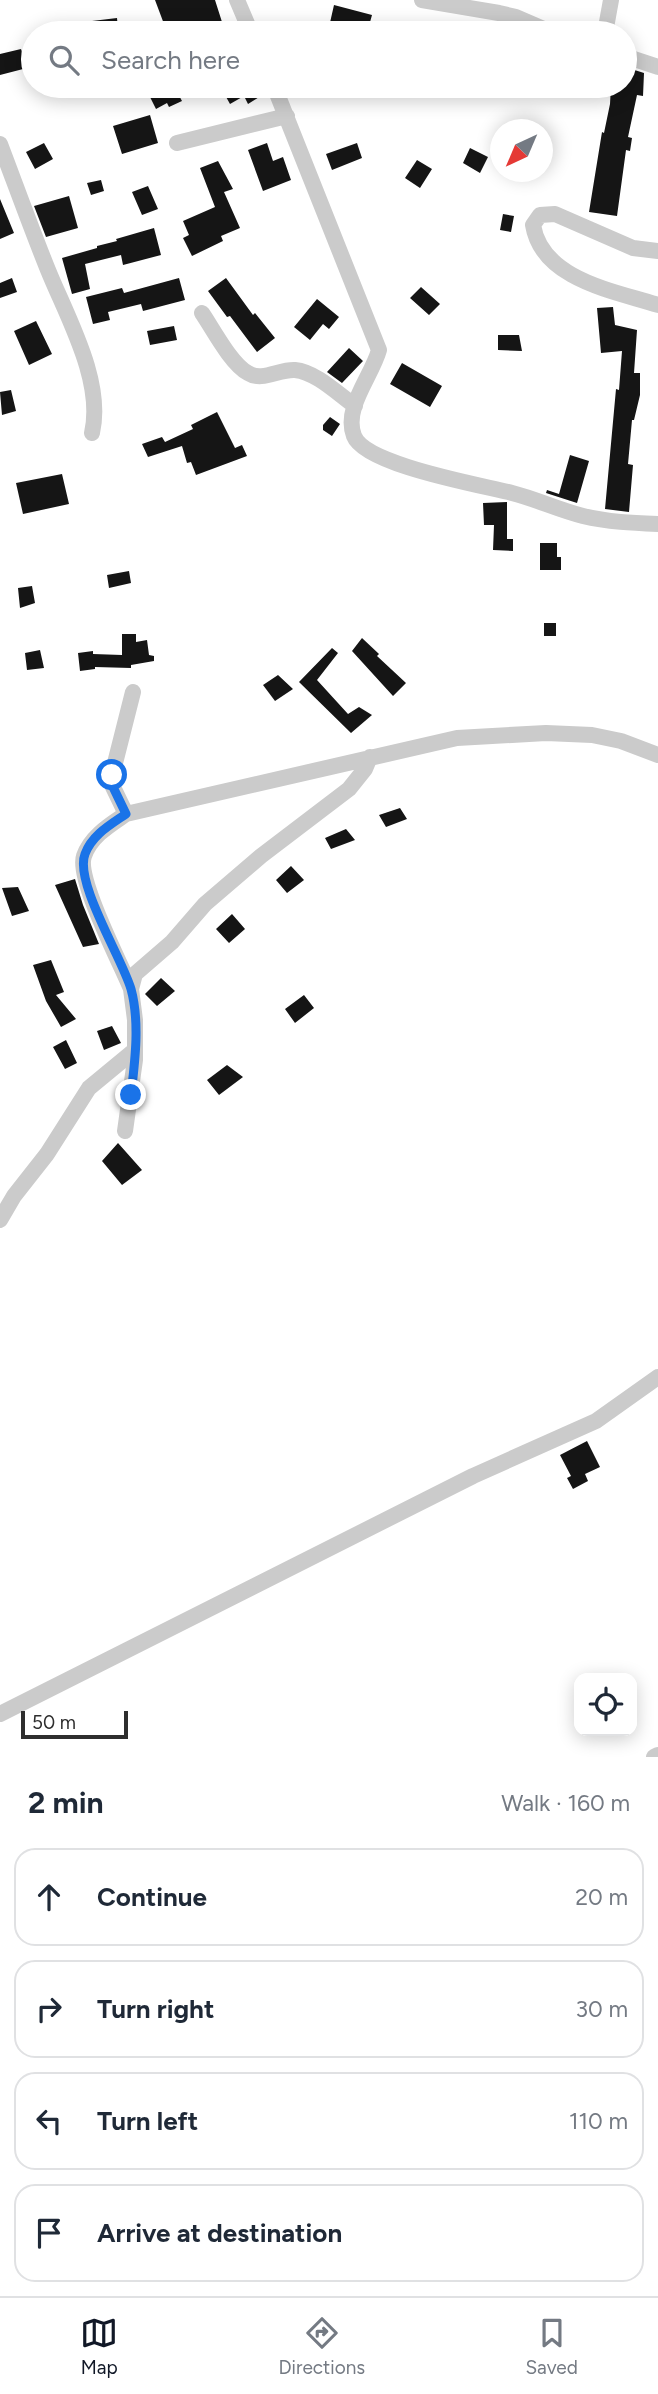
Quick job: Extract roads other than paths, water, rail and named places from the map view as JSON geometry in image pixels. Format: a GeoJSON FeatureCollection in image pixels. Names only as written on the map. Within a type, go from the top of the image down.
{"type":"FeatureCollection","features":[{"type":"Feature","properties":{"kind":"street"},"geometry":{"type":"LineString","coordinates":[[237,0],[246,21]]}},
{"type":"Feature","properties":{"kind":"street"},"geometry":{"type":"LineString","coordinates":[[422,0],[499,13],[526,21]]}},
{"type":"Feature","properties":{"kind":"street"},"geometry":{"type":"LineString","coordinates":[[607,21],[611,0]]}},
{"type":"Feature","properties":{"kind":"street"},"geometry":{"type":"LineString","coordinates":[[637,60],[658,67]]}},
{"type":"Feature","properties":{"kind":"street"},"geometry":{"type":"LineString","coordinates":[[279,98],[379,350],[355,406],[351,427],[355,440],[365,449],[396,463],[514,493],[585,516],[658,524]]}},
{"type":"Feature","properties":{"kind":"street"},"geometry":{"type":"LineString","coordinates":[[177,144],[287,117]]}},
{"type":"Feature","properties":{"kind":"street"},"geometry":{"type":"LineString","coordinates":[[0,144],[47,269],[87,363],[95,421],[92,433]]}},
{"type":"Feature","properties":{"kind":"street"},"geometry":{"type":"LineString","coordinates":[[658,251],[633,248],[555,214],[540,215],[533,225],[534,233],[543,249],[565,271],[582,280],[658,305]]}},
{"type":"Feature","properties":{"kind":"street"},"geometry":{"type":"LineString","coordinates":[[202,313],[240,368],[250,375],[259,377],[298,370],[310,375],[355,406]]}},
{"type":"Feature","properties":{"kind":"street"},"geometry":{"type":"LineString","coordinates":[[126,814],[113,787],[112,775],[133,692]]}},
{"type":"Feature","properties":{"kind":"street"},"geometry":{"type":"LineString","coordinates":[[131,989],[91,897],[82,868],[83,857],[90,844],[126,814],[457,738],[546,733],[592,736],[621,741],[658,755]]}},
{"type":"Feature","properties":{"kind":"street"},"geometry":{"type":"LineString","coordinates":[[125,1132],[135,1050],[132,979],[139,969],[162,952],[205,904],[261,856],[349,789],[370,757]]}},
{"type":"Feature","properties":{"kind":"street"},"geometry":{"type":"LineString","coordinates":[[0,1220],[89,1088],[135,1050]]}},
{"type":"Feature","properties":{"kind":"street"},"geometry":{"type":"LineString","coordinates":[[0,1714],[473,1476],[596,1421],[658,1377]]}}]}
